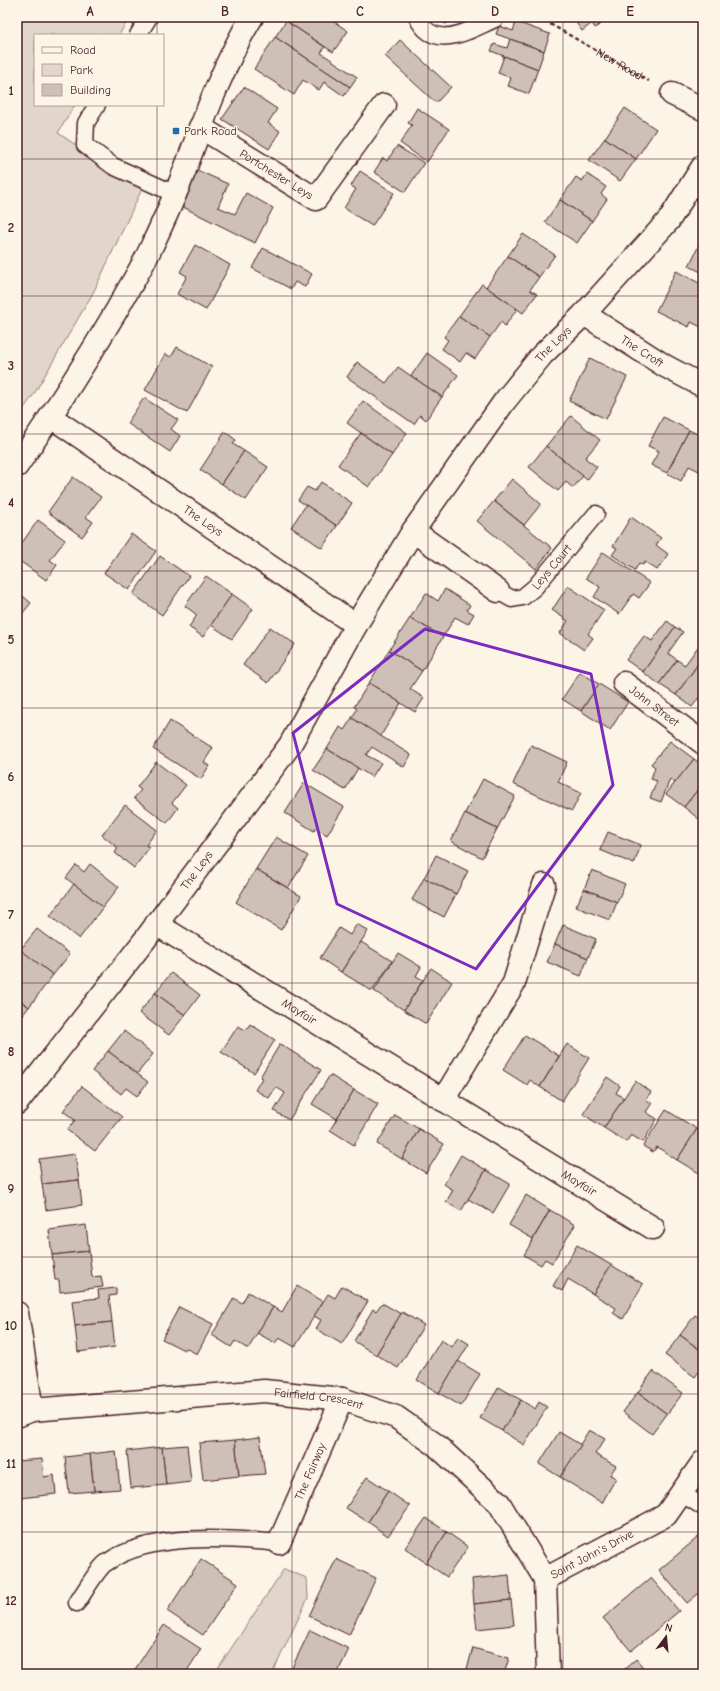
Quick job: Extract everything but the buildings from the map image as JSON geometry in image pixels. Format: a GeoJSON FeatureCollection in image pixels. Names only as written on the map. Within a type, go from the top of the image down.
{"type":"FeatureCollection","features":[{"type":"Feature","properties":{"kind":"street"},"geometry":{"type":"LineString","coordinates":[[17,466],[51,417],[100,338],[148,254],[175,194],[200,127],[241,36],[252,17]]}},
{"type":"Feature","properties":{"kind":"street"},"geometry":{"type":"LineString","coordinates":[[672,94],[703,109]]}},
{"type":"Feature","properties":{"kind":"street","name":"Portchester Leys"},"geometry":{"type":"LineString","coordinates":[[200,127],[316,199],[384,105]]}},
{"type":"Feature","properties":{"kind":"street","name":"The Leys"},"geometry":{"type":"LineString","coordinates":[[17,1103],[156,924],[290,745],[356,625],[412,531],[504,402],[542,355],[584,314],[669,220],[703,166]]}},
{"type":"Feature","properties":{"kind":"street","name":"The Croft"},"geometry":{"type":"LineString","coordinates":[[584,314],[665,366],[703,386]]}},
{"type":"Feature","properties":{"kind":"street","name":"The Leys"},"geometry":{"type":"LineString","coordinates":[[51,417],[356,625]]}},
{"type":"Feature","properties":{"kind":"street"},"geometry":{"type":"LineString","coordinates":[[412,531],[498,591]]}},
{"type":"Feature","properties":{"kind":"street","name":"John Street"},"geometry":{"type":"LineString","coordinates":[[624,683],[703,743]]}},
{"type":"Feature","properties":{"kind":"street"},"geometry":{"type":"LineString","coordinates":[[443,1100],[514,983],[544,885]]}},
{"type":"Feature","properties":{"kind":"street","name":"Mayfair"},"geometry":{"type":"LineString","coordinates":[[156,924],[653,1228]]}},
{"type":"Feature","properties":{"kind":"street"},"geometry":{"type":"LineString","coordinates":[[17,1314],[25,1413]]}},
{"type":"Feature","properties":{"kind":"street","name":"Fairfield Crescent"},"geometry":{"type":"LineString","coordinates":[[25,1413],[264,1390],[342,1399],[396,1417],[436,1445],[500,1503],[545,1579]]}},
{"type":"Feature","properties":{"kind":"street","name":"The Fairway"},"geometry":{"type":"LineString","coordinates":[[279,1543],[342,1399]]}},
{"type":"Feature","properties":{"kind":"street","name":"Saint John's Drive"},"geometry":{"type":"LineString","coordinates":[[548,1674],[545,1579],[666,1515],[703,1462]]}},
{"type":"Feature","properties":{"kind":"lane"},"geometry":{"type":"LineString","coordinates":[[139,34],[149,17]]}},
{"type":"Feature","properties":{"kind":"lane"},"geometry":{"type":"LineString","coordinates":[[417,17],[429,33],[439,36],[454,36],[495,19]]}},
{"type":"Feature","properties":{"kind":"lane"},"geometry":{"type":"LineString","coordinates":[[96,106],[86,123],[85,146],[113,166],[175,194]]}},
{"type":"Feature","properties":{"kind":"lane","name":"Leys Court"},"geometry":{"type":"LineString","coordinates":[[498,591],[512,599],[523,597],[535,587],[596,514]]}},
{"type":"Feature","properties":{"kind":"lane"},"geometry":{"type":"LineString","coordinates":[[681,1493],[703,1507]]}},
{"type":"Feature","properties":{"kind":"lane"},"geometry":{"type":"LineString","coordinates":[[77,1603],[104,1564],[133,1548],[186,1540],[234,1538],[279,1543]]}},
{"type":"Feature","properties":{"kind":"path","name":"New Road"},"geometry":{"type":"LineString","coordinates":[[538,17],[672,94]]}},
{"type":"Feature","properties":{"kind":"highlighted area"},"geometry":{"type":"Polygon","coordinates":[[[425,629],[591,674],[613,785],[476,969],[337,904],[293,733],[425,629]]]}},
{"type":"Feature","properties":{"kind":"green space"},"geometry":{"type":"Polygon","coordinates":[[[17,17],[130,17],[120,34],[34,34],[34,106],[74,106],[58,133],[142,189],[93,293],[34,394],[17,418],[17,17]]]}},
{"type":"Feature","properties":{"kind":"green space"},"geometry":{"type":"Polygon","coordinates":[[[284,1569],[307,1578],[308,1598],[272,1674],[214,1674],[284,1569]]]}},
{"type":"Feature","properties":{"kind":"place","name":"Park Road"},"geometry":{"type":"Point","coordinates":[176,131]}}]}
